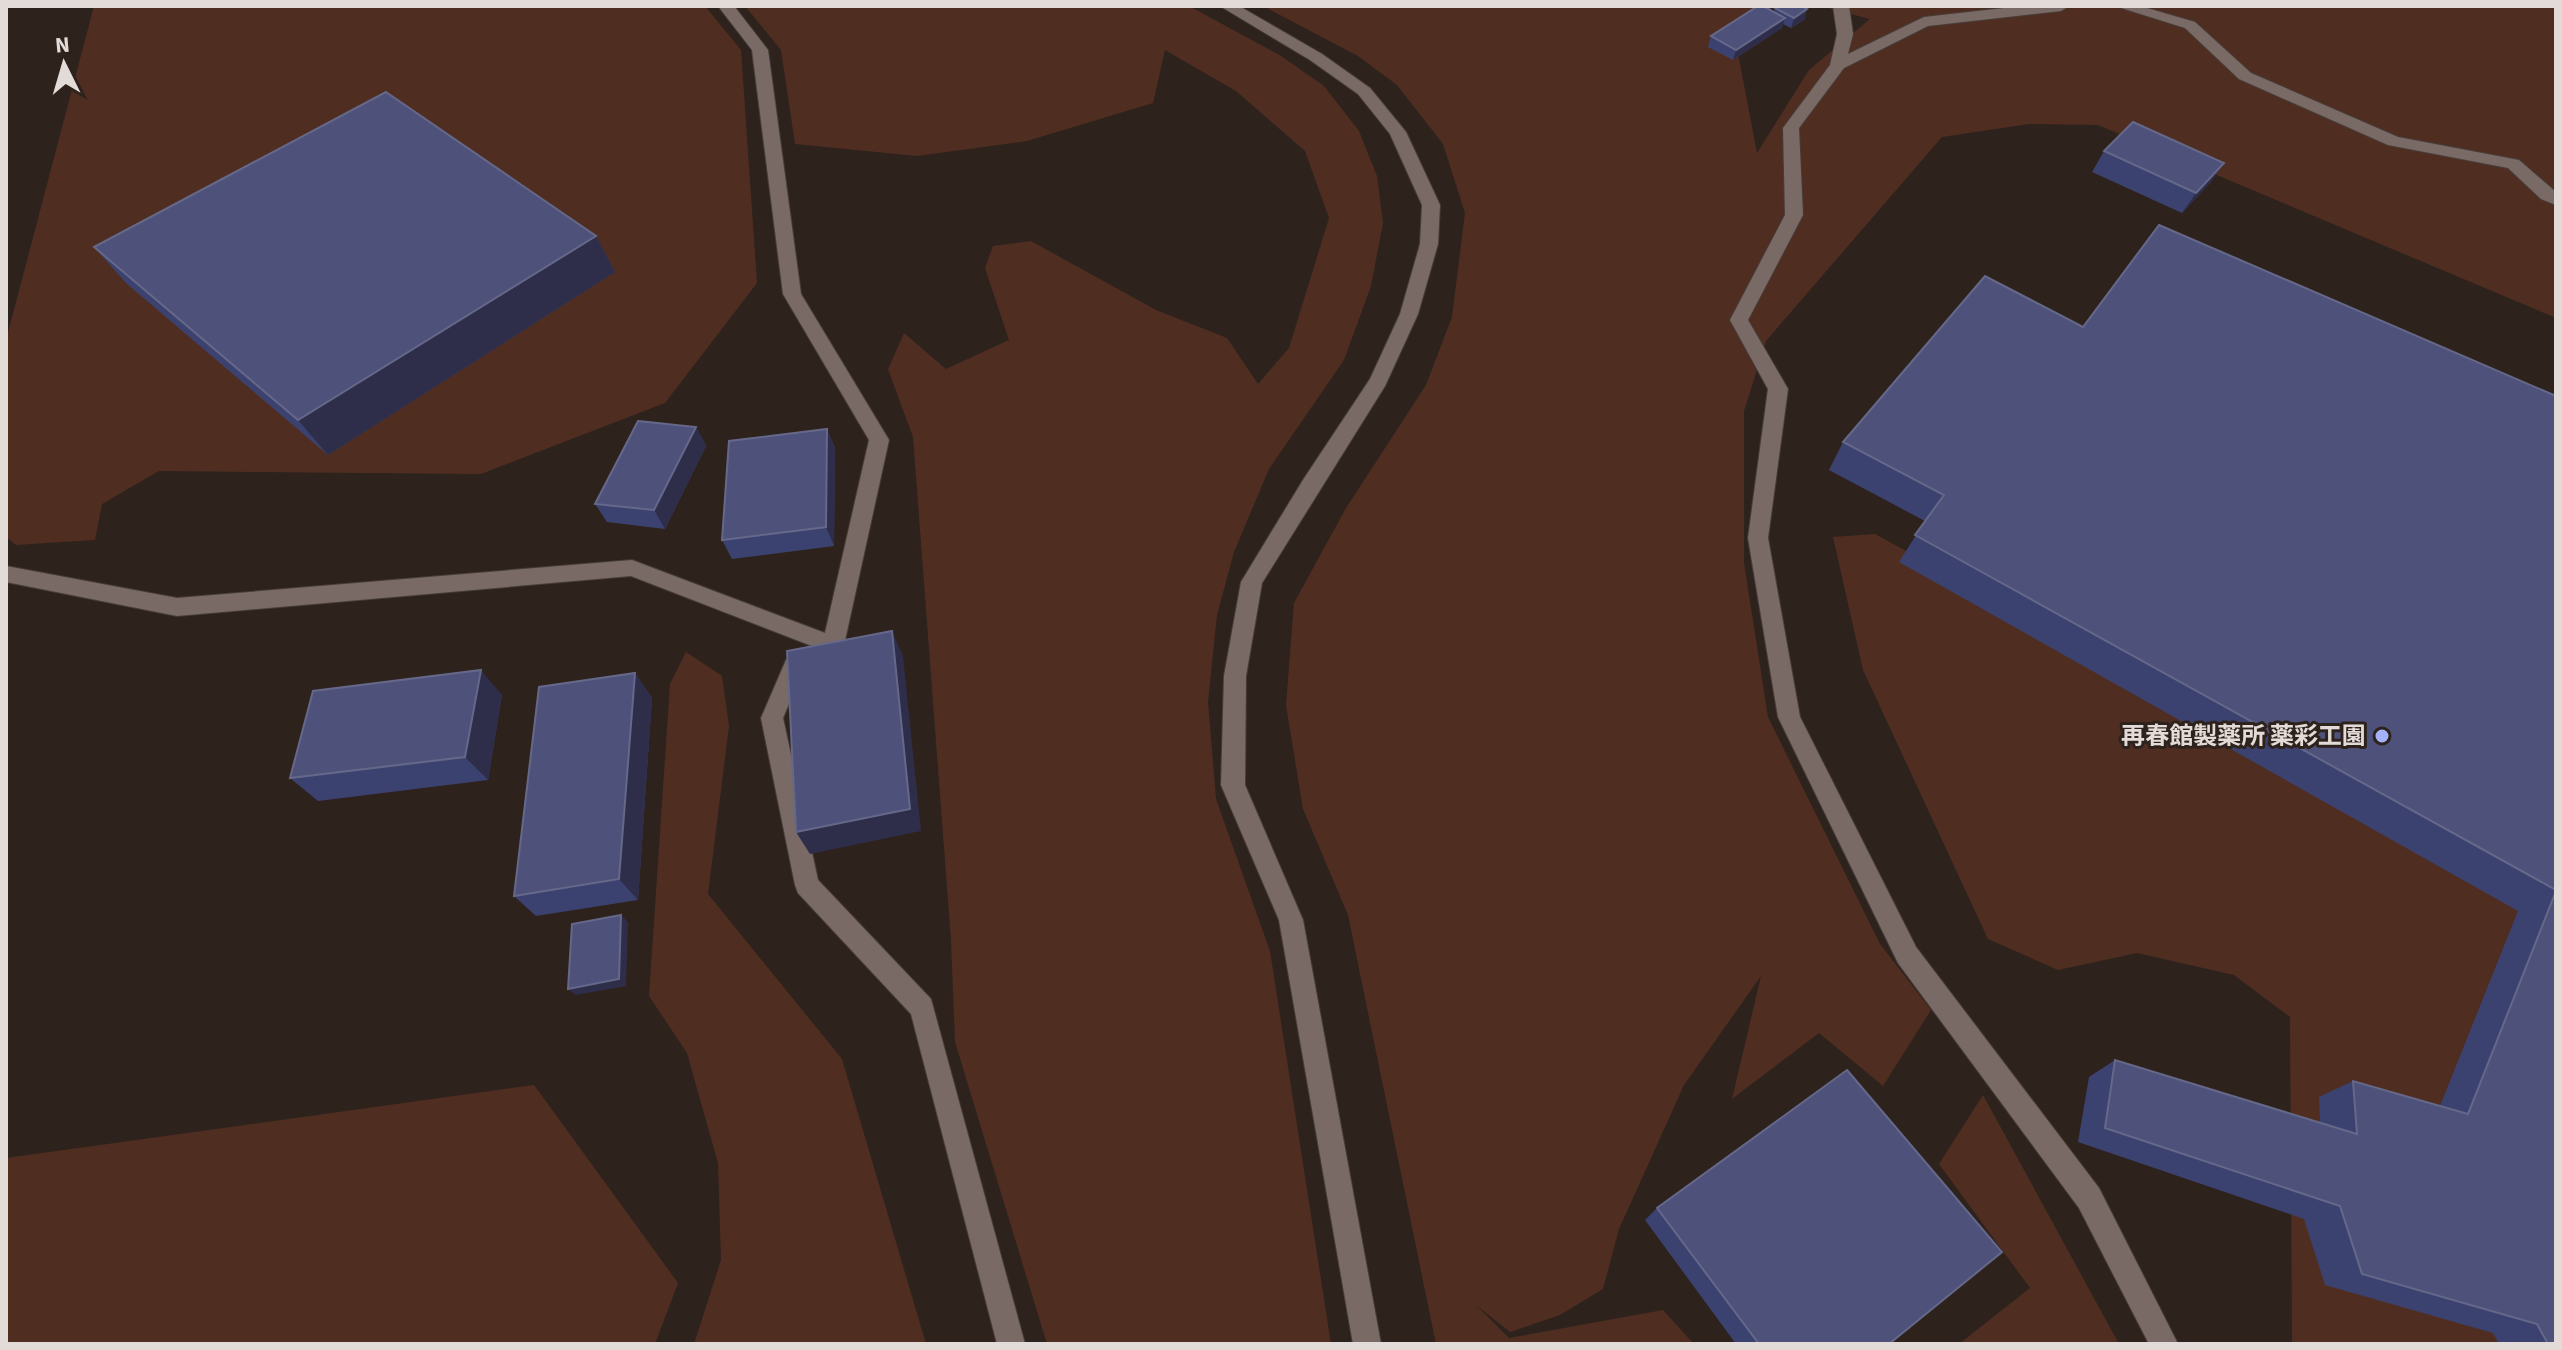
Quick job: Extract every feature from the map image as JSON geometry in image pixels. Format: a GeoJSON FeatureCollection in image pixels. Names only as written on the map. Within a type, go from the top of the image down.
{"type":"FeatureCollection","features":[{"type":"Feature","properties":{"kind":"lane"},"geometry":{"type":"LineString","coordinates":[[726,6],[760,50],[792,294],[879,440],[833,645],[794,666],[772,718],[807,885],[922,1008],[1011,1344]]}},
{"type":"Feature","properties":{"kind":"lane"},"geometry":{"type":"LineString","coordinates":[[1228,6],[1316,57],[1364,91],[1398,132],[1431,205],[1429,244],[1409,314],[1378,381],[1252,582],[1235,676],[1233,785],[1291,920],[1367,1344]]}},
{"type":"Feature","properties":{"kind":"lane"},"geometry":{"type":"LineString","coordinates":[[1841,6],[1845,34],[1838,65],[1791,128],[1794,215],[1739,320],[1778,389],[1758,538],[1789,717],[1907,955],[2089,1198],[2164,1344]]}},
{"type":"Feature","properties":{"kind":"lane"},"geometry":{"type":"LineString","coordinates":[[1838,65],[1924,22],[2061,6]]}},
{"type":"Feature","properties":{"kind":"lane"},"geometry":{"type":"LineString","coordinates":[[2123,6],[2190,25],[2245,76],[2394,141],[2513,164],[2547,195],[2556,199]]}},
{"type":"Feature","properties":{"kind":"lane"},"geometry":{"type":"LineString","coordinates":[[6,574],[177,607],[632,568],[833,645]]}},
{"type":"Feature","properties":{"kind":"shaded area"},"geometry":{"type":"Polygon","coordinates":[[[94,6],[705,6],[741,50],[757,283],[665,403],[481,474],[159,471],[102,504],[95,540],[16,545],[6,537],[6,340],[94,6]]]}},
{"type":"Feature","properties":{"kind":"shaded area"},"geometry":{"type":"Polygon","coordinates":[[[745,6],[1189,6],[1281,56],[1324,86],[1359,131],[1377,176],[1383,223],[1371,286],[1344,360],[1269,469],[1234,552],[1217,615],[1208,702],[1216,799],[1270,951],[1331,1344],[1047,1344],[955,1042],[951,940],[913,437],[888,369],[904,333],[946,369],[1009,340],[985,268],[993,246],[1031,241],[1156,310],[1227,338],[1258,384],[1289,348],[1329,218],[1305,151],[1236,91],[1165,50],[1153,103],[1027,141],[917,156],[795,144],[781,50],[745,6]]]}},
{"type":"Feature","properties":{"kind":"shaded area"},"geometry":{"type":"Polygon","coordinates":[[[1263,6],[1774,6],[1736,43],[1757,153],[1809,70],[1870,19],[1820,6],[2556,6],[2556,318],[2098,125],[2029,124],[1942,137],[1766,341],[1744,411],[1744,563],[1768,717],[1880,944],[1931,1010],[1883,1086],[1819,1033],[1732,1099],[1761,976],[1684,1085],[1619,1229],[1603,1289],[1560,1315],[1510,1332],[1476,1305],[1509,1338],[1663,1310],[1694,1344],[1436,1344],[1348,915],[1303,809],[1286,705],[1294,603],[1346,508],[1426,385],[1452,317],[1465,213],[1443,144],[1397,85],[1358,56],[1263,6]]]}},
{"type":"Feature","properties":{"kind":"shaded area"},"geometry":{"type":"Polygon","coordinates":[[[1875,534],[2556,906],[2556,1344],[2292,1344],[2290,1017],[2234,975],[2137,953],[2058,970],[1988,939],[1863,670],[1833,537],[1875,534]]]}},
{"type":"Feature","properties":{"kind":"shaded area"},"geometry":{"type":"Polygon","coordinates":[[[686,652],[722,676],[729,726],[708,894],[842,1059],[926,1344],[694,1344],[721,1260],[718,1163],[687,1053],[649,996],[670,684],[686,652]]]}},
{"type":"Feature","properties":{"kind":"shaded area"},"geometry":{"type":"Polygon","coordinates":[[[534,1085],[678,1283],[655,1344],[6,1344],[6,1158],[534,1085]]]}},
{"type":"Feature","properties":{"kind":"shaded area"},"geometry":{"type":"Polygon","coordinates":[[[1983,1095],[2119,1344],[1959,1344],[2030,1288],[1939,1164],[1983,1095]]]}},
{"type":"Feature","properties":{"kind":"building"},"geometry":{"type":"Polygon","coordinates":[[[1758,6],[1785,18],[1736,50],[1711,36],[1758,6]]]}},
{"type":"Feature","properties":{"kind":"building"},"geometry":{"type":"Polygon","coordinates":[[[1775,8],[1807,9],[1794,18],[1775,8]]]}},
{"type":"Feature","properties":{"kind":"building"},"geometry":{"type":"Polygon","coordinates":[[[386,92],[596,236],[298,420],[94,247],[386,92]]]}},
{"type":"Feature","properties":{"kind":"building"},"geometry":{"type":"Polygon","coordinates":[[[2133,122],[2224,163],[2196,193],[2104,151],[2133,122]]]}},
{"type":"Feature","properties":{"kind":"building","name":"再春館製薬所 薬彩工園"},"geometry":{"type":"Polygon","coordinates":[[[2159,225],[2556,396],[2556,890],[1915,535],[1944,495],[1843,442],[1985,276],[2083,327],[2159,225]]]}},
{"type":"Feature","properties":{"kind":"building"},"geometry":{"type":"Polygon","coordinates":[[[638,421],[696,427],[654,510],[595,504],[638,421]]]}},
{"type":"Feature","properties":{"kind":"building"},"geometry":{"type":"Polygon","coordinates":[[[827,429],[826,527],[722,540],[729,441],[827,429]]]}},
{"type":"Feature","properties":{"kind":"building"},"geometry":{"type":"Polygon","coordinates":[[[892,631],[910,809],[796,832],[787,651],[892,631]]]}},
{"type":"Feature","properties":{"kind":"building"},"geometry":{"type":"Polygon","coordinates":[[[481,670],[465,757],[290,778],[313,691],[481,670]]]}},
{"type":"Feature","properties":{"kind":"building"},"geometry":{"type":"Polygon","coordinates":[[[635,673],[619,879],[514,896],[539,687],[635,673]]]}},
{"type":"Feature","properties":{"kind":"building"},"geometry":{"type":"Polygon","coordinates":[[[2556,891],[2556,1344],[2548,1344],[2537,1324],[2362,1274],[2340,1206],[2105,1128],[2115,1060],[2357,1134],[2353,1081],[2468,1114],[2556,891]]]}},
{"type":"Feature","properties":{"kind":"building"},"geometry":{"type":"Polygon","coordinates":[[[621,915],[619,979],[568,989],[572,924],[621,915]]]}},
{"type":"Feature","properties":{"kind":"building"},"geometry":{"type":"Polygon","coordinates":[[[1847,1070],[2002,1252],[1889,1344],[1759,1344],[1657,1208],[1847,1070]]]}},
{"type":"Feature","properties":{"kind":"place","name":"再春館製薬所 薬彩工園"},"geometry":{"type":"Point","coordinates":[2382,736]}}]}
